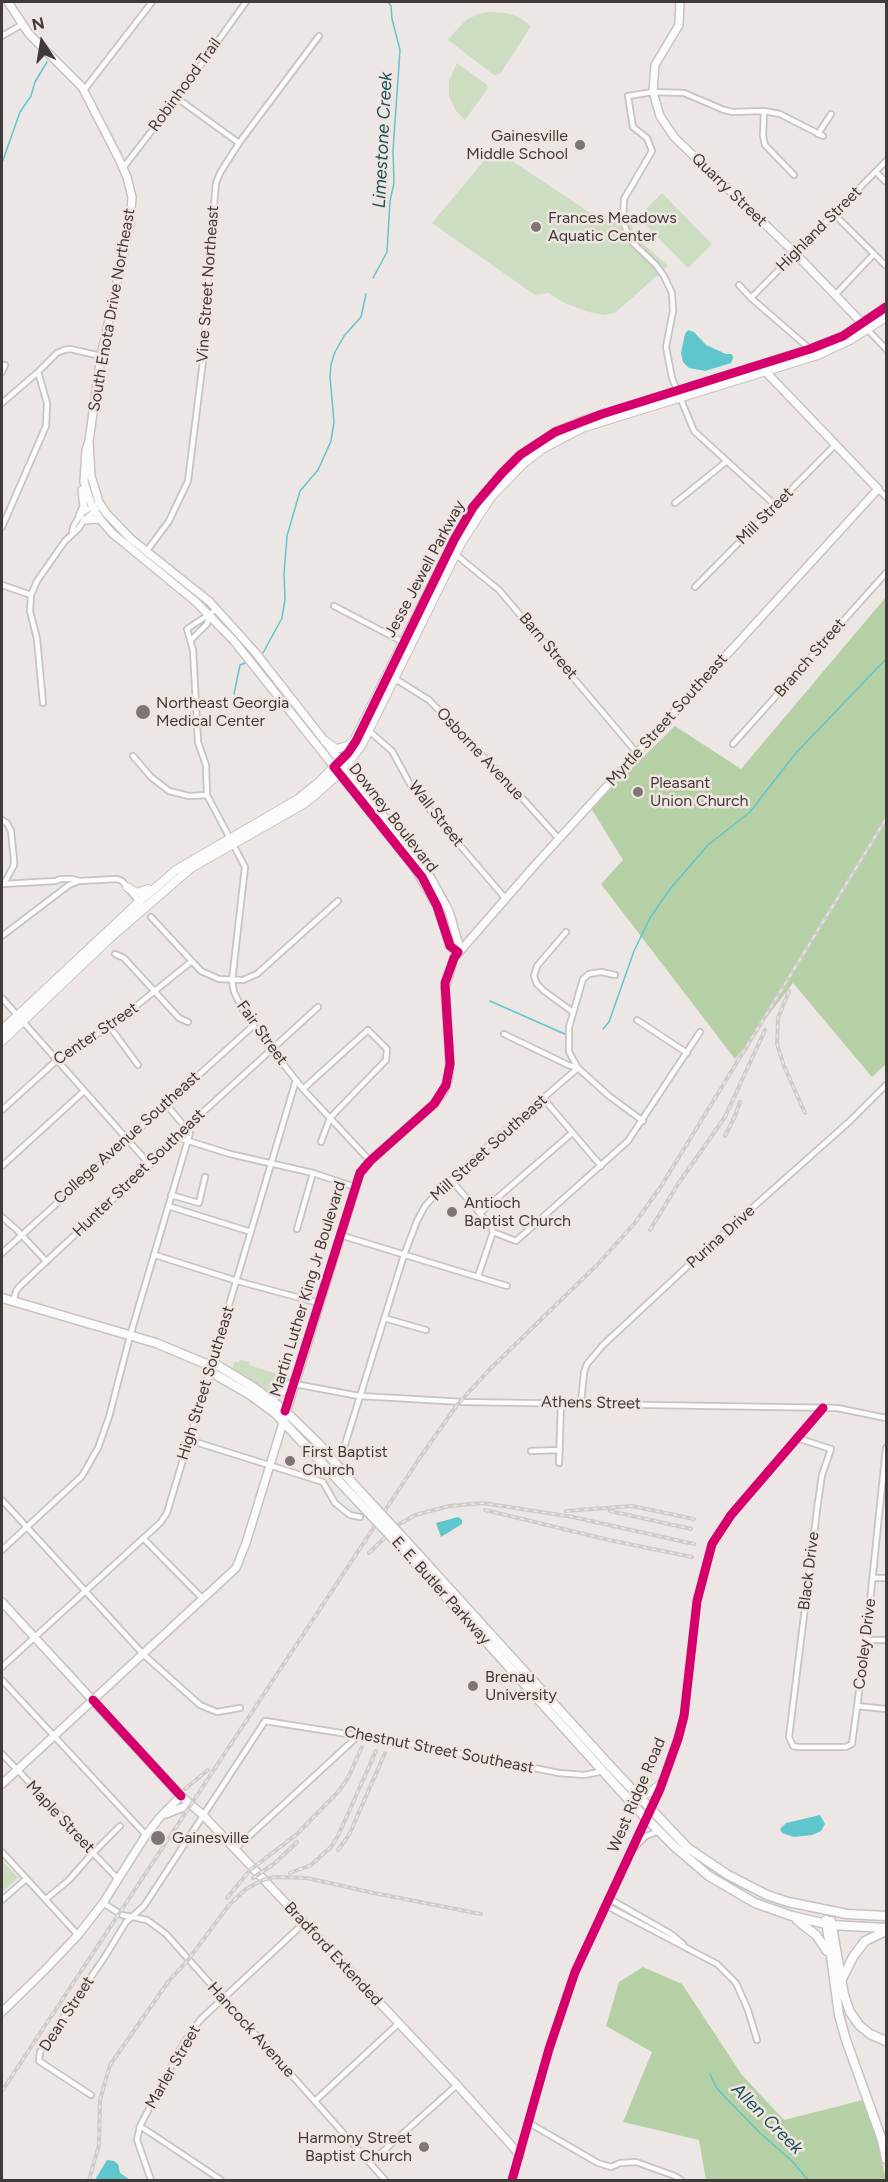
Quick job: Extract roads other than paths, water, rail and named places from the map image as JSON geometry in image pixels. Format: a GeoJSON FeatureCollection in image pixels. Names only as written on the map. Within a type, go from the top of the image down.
{"type":"FeatureCollection","features":[{"type":"Feature","properties":{"kind":"highway","name":"E. E. Butler Parkway"},"geometry":{"type":"LineString","coordinates":[[2,1298],[169,1348],[209,1366],[268,1398],[319,1444],[354,1490]]}},
{"type":"Feature","properties":{"kind":"highway","name":"E. E. Butler Parkway"},"geometry":{"type":"LineString","coordinates":[[209,1366],[275,1413],[354,1490],[608,1769],[646,1818],[709,1876],[743,1897],[772,1909],[828,1924],[886,1930]]}},
{"type":"Feature","properties":{"kind":"highway"},"geometry":{"type":"LineString","coordinates":[[268,1398],[296,1382]]}},
{"type":"Feature","properties":{"kind":"highway","name":"E. E. Butler Parkway"},"geometry":{"type":"LineString","coordinates":[[608,1769],[640,1796],[688,1848],[728,1875],[788,1902],[860,1916],[886,1916]]}},
{"type":"Feature","properties":{"kind":"highway"},"geometry":{"type":"LineString","coordinates":[[772,1909],[800,1922],[809,1929],[822,1942],[830,1958]]}},
{"type":"Feature","properties":{"kind":"highway"},"geometry":{"type":"LineString","coordinates":[[829,1911],[830,1958],[839,2015],[882,2140],[886,2159]]}},
{"type":"Feature","properties":{"kind":"highway"},"geometry":{"type":"LineString","coordinates":[[828,1924],[850,2012],[870,2034],[886,2040]]}},
{"type":"Feature","properties":{"kind":"highway"},"geometry":{"type":"LineString","coordinates":[[842,1980],[853,1957],[865,1941],[886,1930]]}},
{"type":"Feature","properties":{"kind":"main road","name":"South Enota Drive Northeast"},"geometry":{"type":"LineString","coordinates":[[8,2],[36,41],[84,90],[123,168],[131,191],[132,207],[101,356],[89,441]]}},
{"type":"Feature","properties":{"kind":"main road","name":"Quarry Street"},"geometry":{"type":"LineString","coordinates":[[680,2],[679,26],[655,65],[653,92],[660,116],[674,136],[794,252],[865,327]]}},
{"type":"Feature","properties":{"kind":"main road"},"geometry":{"type":"LineString","coordinates":[[679,394],[765,372],[818,355],[865,327],[886,307]]}},
{"type":"Feature","properties":{"kind":"main road"},"geometry":{"type":"LineString","coordinates":[[679,394],[810,349],[886,317]]}},
{"type":"Feature","properties":{"kind":"main road"},"geometry":{"type":"LineString","coordinates":[[765,372],[878,489]]}},
{"type":"Feature","properties":{"kind":"main road","name":"Jesse Jewell Parkway"},"geometry":{"type":"LineString","coordinates":[[339,767],[356,741],[407,644],[473,507],[484,492],[520,455],[555,432],[576,423],[679,394]]}},
{"type":"Feature","properties":{"kind":"main road","name":"Downey Boulevard"},"geometry":{"type":"LineString","coordinates":[[89,441],[84,473],[85,488],[97,506],[156,560],[217,609],[239,633],[325,741],[339,767]]}},
{"type":"Feature","properties":{"kind":"main road","name":"Downey Boulevard"},"geometry":{"type":"LineString","coordinates":[[89,441],[91,476],[100,519],[142,559],[210,615],[339,767],[422,878],[436,906],[450,946],[458,952]]}},
{"type":"Feature","properties":{"kind":"main road"},"geometry":{"type":"LineString","coordinates":[[84,473],[81,488],[84,498],[82,518],[100,519]]}},
{"type":"Feature","properties":{"kind":"main road","name":"Myrtle Street Southeast"},"geometry":{"type":"LineString","coordinates":[[458,952],[878,489]]}},
{"type":"Feature","properties":{"kind":"main road"},"geometry":{"type":"LineString","coordinates":[[132,550],[147,552]]}},
{"type":"Feature","properties":{"kind":"main road"},"geometry":{"type":"LineString","coordinates":[[142,559],[156,560]]}},
{"type":"Feature","properties":{"kind":"main road","name":"Jesse Jewell Parkway"},"geometry":{"type":"LineString","coordinates":[[339,767],[362,744],[394,678],[407,644]]}},
{"type":"Feature","properties":{"kind":"main road"},"geometry":{"type":"LineString","coordinates":[[325,741],[336,748],[356,741]]}},
{"type":"Feature","properties":{"kind":"main road"},"geometry":{"type":"LineString","coordinates":[[141,905],[191,868],[310,791],[339,767]]}},
{"type":"Feature","properties":{"kind":"main road"},"geometry":{"type":"LineString","coordinates":[[127,886],[141,893],[176,870],[232,841]]}},
{"type":"Feature","properties":{"kind":"main road"},"geometry":{"type":"LineString","coordinates":[[2,1041],[20,1019],[176,870]]}},
{"type":"Feature","properties":{"kind":"main road","name":"Martin Luther King Jr Boulevard"},"geometry":{"type":"LineString","coordinates":[[2,1784],[236,1568],[246,1543],[360,1173],[370,1161],[434,1104],[446,1085],[450,1064],[445,988],[446,979],[458,952]]}},
{"type":"Feature","properties":{"kind":"main road"},"geometry":{"type":"LineString","coordinates":[[2,1030],[20,1019]]}},
{"type":"Feature","properties":{"kind":"main road","name":"Bradford Extended"},"geometry":{"type":"LineString","coordinates":[[2,1602],[181,1796],[203,1815],[520,2155]]}},
{"type":"Feature","properties":{"kind":"main road"},"geometry":{"type":"LineString","coordinates":[[640,1796],[652,1791],[662,1783]]}},
{"type":"Feature","properties":{"kind":"main road"},"geometry":{"type":"LineString","coordinates":[[2,2012],[51,1965],[78,1935],[103,1903],[146,1835],[181,1796]]}},
{"type":"Feature","properties":{"kind":"main road"},"geometry":{"type":"LineString","coordinates":[[161,1816],[191,1804]]}},
{"type":"Feature","properties":{"kind":"street"},"geometry":{"type":"LineString","coordinates":[[84,90],[152,2]]}},
{"type":"Feature","properties":{"kind":"street","name":"Robinhood Trail"},"geometry":{"type":"LineString","coordinates":[[123,168],[246,2]]}},
{"type":"Feature","properties":{"kind":"street"},"geometry":{"type":"LineString","coordinates":[[2,36],[22,24]]}},
{"type":"Feature","properties":{"kind":"street","name":"Vine Street Northeast"},"geometry":{"type":"LineString","coordinates":[[147,552],[169,521],[188,481],[203,361],[216,183],[239,143],[319,36]]}},
{"type":"Feature","properties":{"kind":"street"},"geometry":{"type":"LineString","coordinates":[[775,505],[694,431],[668,364],[666,347],[673,311],[672,293],[656,265],[630,240],[623,221],[624,199],[652,151],[647,138],[633,127],[628,96],[653,92],[684,93],[715,107],[733,112],[764,111],[780,114],[820,135],[831,114]]}},
{"type":"Feature","properties":{"kind":"street"},"geometry":{"type":"LineString","coordinates":[[177,98],[239,143]]}},
{"type":"Feature","properties":{"kind":"street"},"geometry":{"type":"LineString","coordinates":[[764,111],[762,136],[765,145],[794,176]]}},
{"type":"Feature","properties":{"kind":"street","name":"Highland Street"},"geometry":{"type":"LineString","coordinates":[[752,298],[794,252],[886,161]]}},
{"type":"Feature","properties":{"kind":"street"},"geometry":{"type":"LineString","coordinates":[[876,172],[886,182]]}},
{"type":"Feature","properties":{"kind":"street"},"geometry":{"type":"LineString","coordinates":[[834,214],[886,266]]}},
{"type":"Feature","properties":{"kind":"street"},"geometry":{"type":"LineString","coordinates":[[835,295],[874,254]]}},
{"type":"Feature","properties":{"kind":"street"},"geometry":{"type":"LineString","coordinates":[[739,285],[810,349]]}},
{"type":"Feature","properties":{"kind":"street"},"geometry":{"type":"LineString","coordinates":[[865,327],[886,349]]}},
{"type":"Feature","properties":{"kind":"street"},"geometry":{"type":"LineString","coordinates":[[2,403],[57,353],[70,349],[101,356]]}},
{"type":"Feature","properties":{"kind":"street"},"geometry":{"type":"LineString","coordinates":[[2,372],[5,365]]}},
{"type":"Feature","properties":{"kind":"street"},"geometry":{"type":"LineString","coordinates":[[2,527],[46,426],[47,403],[38,372]]}},
{"type":"Feature","properties":{"kind":"street","name":"Mill Street"},"geometry":{"type":"LineString","coordinates":[[694,587],[835,445]]}},
{"type":"Feature","properties":{"kind":"street"},"geometry":{"type":"LineString","coordinates":[[675,503],[727,461]]}},
{"type":"Feature","properties":{"kind":"street"},"geometry":{"type":"LineString","coordinates":[[878,489],[886,497]]}},
{"type":"Feature","properties":{"kind":"street"},"geometry":{"type":"LineString","coordinates":[[42,703],[37,639],[30,611],[31,595],[37,581],[79,528],[82,518],[97,506]]}},
{"type":"Feature","properties":{"kind":"street","name":"Barn Street"},"geometry":{"type":"LineString","coordinates":[[452,552],[505,596],[637,753]]}},
{"type":"Feature","properties":{"kind":"street","name":"Branch Street"},"geometry":{"type":"LineString","coordinates":[[734,744],[886,573]]}},
{"type":"Feature","properties":{"kind":"street"},"geometry":{"type":"LineString","coordinates":[[2,585],[31,595]]}},
{"type":"Feature","properties":{"kind":"street"},"geometry":{"type":"LineString","coordinates":[[334,606],[407,644]]}},
{"type":"Feature","properties":{"kind":"street"},"geometry":{"type":"LineString","coordinates":[[217,609],[187,629],[191,640],[198,742],[206,765],[207,795],[245,867],[232,981],[249,979],[257,974],[338,901]]}},
{"type":"Feature","properties":{"kind":"street"},"geometry":{"type":"LineString","coordinates":[[191,640],[207,624],[210,615]]}},
{"type":"Feature","properties":{"kind":"street","name":"Osborne Avenue"},"geometry":{"type":"LineString","coordinates":[[394,678],[429,700],[559,839]]}},
{"type":"Feature","properties":{"kind":"street","name":"Wall Street"},"geometry":{"type":"LineString","coordinates":[[368,730],[392,751],[410,784],[428,808],[505,898]]}},
{"type":"Feature","properties":{"kind":"street"},"geometry":{"type":"LineString","coordinates":[[134,756],[151,777],[169,790],[187,795],[207,795]]}},
{"type":"Feature","properties":{"kind":"street"},"geometry":{"type":"LineString","coordinates":[[2,820],[7,823],[11,831],[15,860],[3,884]]}},
{"type":"Feature","properties":{"kind":"street"},"geometry":{"type":"LineString","coordinates":[[3,884],[72,879],[79,881],[117,879],[127,886],[141,905]]}},
{"type":"Feature","properties":{"kind":"street"},"geometry":{"type":"LineString","coordinates":[[56,881],[62,891]]}},
{"type":"Feature","properties":{"kind":"street"},"geometry":{"type":"LineString","coordinates":[[2,936],[79,881]]}},
{"type":"Feature","properties":{"kind":"street","name":"Fair Street"},"geometry":{"type":"LineString","coordinates":[[151,917],[192,961],[211,976],[232,981],[237,1001],[296,1080],[370,1161]]}},
{"type":"Feature","properties":{"kind":"street"},"geometry":{"type":"LineString","coordinates":[[566,932],[537,966],[534,976],[544,992],[573,1012]]}},
{"type":"Feature","properties":{"kind":"street"},"geometry":{"type":"LineString","coordinates":[[115,954],[124,958],[179,1018],[188,1022]]}},
{"type":"Feature","properties":{"kind":"street","name":"Center Street"},"geometry":{"type":"LineString","coordinates":[[2,1110],[57,1060],[75,1046],[110,1027],[192,961]]}},
{"type":"Feature","properties":{"kind":"street"},"geometry":{"type":"LineString","coordinates":[[615,975],[602,972],[585,976],[581,982],[569,1027],[569,1052],[578,1068],[609,1096],[643,1120]]}},
{"type":"Feature","properties":{"kind":"street"},"geometry":{"type":"LineString","coordinates":[[2,998],[150,1165]]}},
{"type":"Feature","properties":{"kind":"street","name":"Hunter Street Southeast"},"geometry":{"type":"LineString","coordinates":[[13,1302],[20,1286],[318,1006]]}},
{"type":"Feature","properties":{"kind":"street"},"geometry":{"type":"LineString","coordinates":[[637,1020],[687,1053]]}},
{"type":"Feature","properties":{"kind":"street","name":"College Avenue Southeast"},"geometry":{"type":"LineString","coordinates":[[2,1253],[254,1025]]}},
{"type":"Feature","properties":{"kind":"street"},"geometry":{"type":"LineString","coordinates":[[110,1027],[138,1065]]}},
{"type":"Feature","properties":{"kind":"street"},"geometry":{"type":"LineString","coordinates":[[303,1089],[368,1030],[387,1049],[386,1060],[330,1118],[321,1142]]}},
{"type":"Feature","properties":{"kind":"street"},"geometry":{"type":"LineString","coordinates":[[452,1180],[493,1232],[516,1241],[628,1141],[700,1032]]}},
{"type":"Feature","properties":{"kind":"street"},"geometry":{"type":"LineString","coordinates":[[504,1034],[578,1068]]}},
{"type":"Feature","properties":{"kind":"street","name":"Mill Street Southeast"},"geometry":{"type":"LineString","coordinates":[[342,1454],[404,1255],[425,1206],[578,1068]]}},
{"type":"Feature","properties":{"kind":"street","name":"High Street Southeast"},"geometry":{"type":"LineString","coordinates":[[2,1667],[144,1539],[167,1513],[296,1080]]}},
{"type":"Feature","properties":{"kind":"street","name":"Purina Drive"},"geometry":{"type":"LineString","coordinates":[[581,1403],[587,1364],[603,1345],[850,1121],[886,1085]]}},
{"type":"Feature","properties":{"kind":"street"},"geometry":{"type":"LineString","coordinates":[[2,1166],[84,1091]]}},
{"type":"Feature","properties":{"kind":"street"},"geometry":{"type":"LineString","coordinates":[[543,1098],[601,1166]]}},
{"type":"Feature","properties":{"kind":"street"},"geometry":{"type":"LineString","coordinates":[[2,1550],[82,1476],[98,1448],[109,1418],[130,1336],[190,1133],[166,1104]]}},
{"type":"Feature","properties":{"kind":"street"},"geometry":{"type":"LineString","coordinates":[[480,1213],[573,1133]]}},
{"type":"Feature","properties":{"kind":"street"},"geometry":{"type":"LineString","coordinates":[[179,1138],[230,1154],[313,1173],[355,1187]]}},
{"type":"Feature","properties":{"kind":"street"},"geometry":{"type":"LineString","coordinates":[[297,1229],[313,1173]]}},
{"type":"Feature","properties":{"kind":"street"},"geometry":{"type":"LineString","coordinates":[[171,1195],[199,1203],[206,1177]]}},
{"type":"Feature","properties":{"kind":"street"},"geometry":{"type":"LineString","coordinates":[[168,1206],[251,1232]]}},
{"type":"Feature","properties":{"kind":"street"},"geometry":{"type":"LineString","coordinates":[[2,1217],[46,1261]]}},
{"type":"Feature","properties":{"kind":"street"},"geometry":{"type":"LineString","coordinates":[[478,1276],[493,1232]]}},
{"type":"Feature","properties":{"kind":"street"},"geometry":{"type":"LineString","coordinates":[[340,1236],[507,1286]]}},
{"type":"Feature","properties":{"kind":"street"},"geometry":{"type":"LineString","coordinates":[[155,1255],[237,1281],[320,1303]]}},
{"type":"Feature","properties":{"kind":"street"},"geometry":{"type":"LineString","coordinates":[[384,1318],[426,1330]]}},
{"type":"Feature","properties":{"kind":"street","name":"Athens Street"},"geometry":{"type":"LineString","coordinates":[[296,1382],[359,1396],[464,1402],[837,1408],[886,1418]]}},
{"type":"Feature","properties":{"kind":"street"},"geometry":{"type":"LineString","coordinates":[[559,1463],[561,1402]]}},
{"type":"Feature","properties":{"kind":"street","name":"West Ridge Road"},"geometry":{"type":"LineString","coordinates":[[512,2181],[549,2049],[575,1972],[651,1809],[684,1716],[697,1601],[712,1544],[731,1515],[823,1408]]}},
{"type":"Feature","properties":{"kind":"street","name":"Black Drive"},"geometry":{"type":"LineString","coordinates":[[797,1438],[828,1446],[831,1449],[822,1475],[818,1502],[790,1743],[798,1747],[850,1746],[855,1734]]}},
{"type":"Feature","properties":{"kind":"street"},"geometry":{"type":"LineString","coordinates":[[189,1440],[323,1482],[335,1503],[351,1515],[360,1517]]}},
{"type":"Feature","properties":{"kind":"street","name":"Cooley Drive"},"geometry":{"type":"LineString","coordinates":[[855,1734],[886,1448]]}},
{"type":"Feature","properties":{"kind":"street"},"geometry":{"type":"LineString","coordinates":[[531,1451],[560,1450]]}},
{"type":"Feature","properties":{"kind":"street"},"geometry":{"type":"LineString","coordinates":[[2,1500],[143,1654],[203,1707],[217,1712],[240,1708]]}},
{"type":"Feature","properties":{"kind":"street"},"geometry":{"type":"LineString","coordinates":[[144,1539],[202,1599]]}},
{"type":"Feature","properties":{"kind":"street"},"geometry":{"type":"LineString","coordinates":[[873,1578],[886,1578]]}},
{"type":"Feature","properties":{"kind":"street"},"geometry":{"type":"LineString","coordinates":[[866,1641],[886,1640]]}},
{"type":"Feature","properties":{"kind":"street"},"geometry":{"type":"LineString","coordinates":[[2,1680],[146,1835]]}},
{"type":"Feature","properties":{"kind":"street"},"geometry":{"type":"LineString","coordinates":[[857,1706],[886,1709]]}},
{"type":"Feature","properties":{"kind":"street","name":"Chestnut Street Southeast"},"geometry":{"type":"LineString","coordinates":[[203,1815],[266,1721],[359,1735],[559,1773],[584,1775],[608,1769]]}},
{"type":"Feature","properties":{"kind":"street"},"geometry":{"type":"LineString","coordinates":[[234,1849],[359,1735]]}},
{"type":"Feature","properties":{"kind":"street","name":"Maple Street"},"geometry":{"type":"LineString","coordinates":[[2,1754],[62,1816],[118,1879]]}},
{"type":"Feature","properties":{"kind":"street"},"geometry":{"type":"LineString","coordinates":[[132,1917],[144,1906],[203,1815]]}},
{"type":"Feature","properties":{"kind":"street"},"geometry":{"type":"LineString","coordinates":[[46,1899],[69,1880],[120,1826]]}},
{"type":"Feature","properties":{"kind":"street"},"geometry":{"type":"LineString","coordinates":[[631,1851],[646,1836],[659,1831]]}},
{"type":"Feature","properties":{"kind":"street"},"geometry":{"type":"LineString","coordinates":[[2,1852],[78,1935]]}},
{"type":"Feature","properties":{"kind":"street"},"geometry":{"type":"LineString","coordinates":[[2,1900],[26,1879]]}},
{"type":"Feature","properties":{"kind":"street"},"geometry":{"type":"LineString","coordinates":[[608,1898],[671,1934],[690,1950]]}},
{"type":"Feature","properties":{"kind":"street","name":"Hancock Avenue"},"geometry":{"type":"LineString","coordinates":[[103,1903],[122,1915],[147,1920],[166,1934],[385,2181]]}},
{"type":"Feature","properties":{"kind":"street"},"geometry":{"type":"LineString","coordinates":[[605,1905],[717,1964],[736,1983],[748,2010],[757,2040]]}},
{"type":"Feature","properties":{"kind":"street","name":"Dean Street"},"geometry":{"type":"LineString","coordinates":[[91,2095],[39,2061],[40,2052],[126,1922],[132,1917]]}},
{"type":"Feature","properties":{"kind":"street","name":"Marler Street"},"geometry":{"type":"LineString","coordinates":[[150,2181],[137,2140],[140,2126],[183,2044],[200,2020],[304,1923]]}},
{"type":"Feature","properties":{"kind":"street"},"geometry":{"type":"LineString","coordinates":[[315,2101],[398,2024]]}},
{"type":"Feature","properties":{"kind":"street"},"geometry":{"type":"LineString","coordinates":[[370,2163],[457,2085]]}},
{"type":"Feature","properties":{"kind":"street"},"geometry":{"type":"LineString","coordinates":[[529,2123],[598,2163],[611,2167],[620,2163],[636,2162],[675,2176],[681,2181]]}},
{"type":"Feature","properties":{"kind":"street"},"geometry":{"type":"LineString","coordinates":[[140,2126],[221,2181]]}},
{"type":"Feature","properties":{"kind":"water"},"geometry":{"type":"Polygon","coordinates":[[[688,330],[694,332],[706,345],[726,354],[732,354],[731,363],[705,371],[689,368],[683,362],[681,353],[688,330]]]}},
{"type":"Feature","properties":{"kind":"water"},"geometry":{"type":"Polygon","coordinates":[[[458,1517],[462,1520],[462,1524],[441,1537],[436,1523],[458,1517]]]}},
{"type":"Feature","properties":{"kind":"water"},"geometry":{"type":"Polygon","coordinates":[[[820,1815],[825,1824],[821,1831],[812,1835],[794,1837],[782,1833],[780,1829],[786,1823],[820,1815]]]}},
{"type":"Feature","properties":{"kind":"water"},"geometry":{"type":"Polygon","coordinates":[[[107,2160],[118,2164],[120,2173],[130,2180],[95,2180],[107,2160]]]}},
{"type":"Feature","properties":{"kind":"waterway","name":"Limestone Creek"},"geometry":{"type":"LineString","coordinates":[[373,278],[387,252],[390,201],[394,183],[393,151],[400,50],[391,6],[388,2]]}},
{"type":"Feature","properties":{"kind":"waterway"},"geometry":{"type":"LineString","coordinates":[[2,163],[20,112],[31,96],[35,82],[47,62]]}},
{"type":"Feature","properties":{"kind":"waterway","name":"Limestone Creek"},"geometry":{"type":"LineString","coordinates":[[263,653],[282,618],[285,599],[287,536],[300,491],[318,470],[331,441],[334,422],[331,364],[344,336],[361,317],[366,294]]}},
{"type":"Feature","properties":{"kind":"waterway"},"geometry":{"type":"LineString","coordinates":[[603,1029],[609,1022],[634,951],[650,918],[670,889],[708,845],[750,812],[795,754],[886,659]]}},
{"type":"Feature","properties":{"kind":"waterway","name":"Limestone Creek"},"geometry":{"type":"LineString","coordinates":[[234,694],[240,665],[245,663]]}},
{"type":"Feature","properties":{"kind":"waterway"},"geometry":{"type":"LineString","coordinates":[[490,1001],[567,1035]]}},
{"type":"Feature","properties":{"kind":"waterway","name":"Allen Creek"},"geometry":{"type":"LineString","coordinates":[[710,2074],[716,2087],[724,2096],[760,2133],[792,2161],[808,2180]]}},
{"type":"Feature","properties":{"kind":"railway"},"geometry":{"type":"LineString","coordinates":[[2,2091],[419,1459],[457,1405],[490,1369],[597,1265],[634,1224],[660,1188],[886,819]]}},
{"type":"Feature","properties":{"kind":"railway"},"geometry":{"type":"LineString","coordinates":[[789,991],[778,1018],[777,1044],[805,1113]]}},
{"type":"Feature","properties":{"kind":"railway"},"geometry":{"type":"LineString","coordinates":[[650,1230],[678,1184],[725,1117],[765,1030]]}},
{"type":"Feature","properties":{"kind":"railway"},"geometry":{"type":"LineString","coordinates":[[725,1136],[740,1102]]}},
{"type":"Feature","properties":{"kind":"railway"},"geometry":{"type":"LineString","coordinates":[[369,1553],[398,1525],[415,1515],[449,1506],[483,1503],[573,1517],[694,1544]]}},
{"type":"Feature","properties":{"kind":"railway"},"geometry":{"type":"LineString","coordinates":[[566,1511],[632,1506],[694,1519]]}},
{"type":"Feature","properties":{"kind":"railway"},"geometry":{"type":"LineString","coordinates":[[485,1510],[692,1557]]}},
{"type":"Feature","properties":{"kind":"railway"},"geometry":{"type":"LineString","coordinates":[[610,1511],[691,1529]]}},
{"type":"Feature","properties":{"kind":"railway"},"geometry":{"type":"LineString","coordinates":[[227,1898],[250,1870],[296,1835],[338,1792],[348,1778],[362,1747]]}},
{"type":"Feature","properties":{"kind":"railway"},"geometry":{"type":"LineString","coordinates":[[290,1873],[311,1865],[331,1847],[376,1751]]}},
{"type":"Feature","properties":{"kind":"railway"},"geometry":{"type":"LineString","coordinates":[[338,1850],[349,1835],[385,1753]]}},
{"type":"Feature","properties":{"kind":"railway"},"geometry":{"type":"LineString","coordinates":[[185,1789],[208,1770]]}},
{"type":"Feature","properties":{"kind":"railway"},"geometry":{"type":"LineString","coordinates":[[253,1878],[275,1863],[297,1842]]}},
{"type":"Feature","properties":{"kind":"railway"},"geometry":{"type":"LineString","coordinates":[[89,2180],[99,2145],[100,2100],[110,2065],[168,1982],[188,1960],[229,1905],[246,1889],[274,1877],[307,1878],[481,1914]]}},
{"type":"Feature","properties":{"kind":"place","name":"Gainesville Middle School"},"geometry":{"type":"Point","coordinates":[580,145]}},
{"type":"Feature","properties":{"kind":"place","name":"Frances Meadows Aquatic Center"},"geometry":{"type":"Point","coordinates":[536,227]}},
{"type":"Feature","properties":{"kind":"place","name":"Northeast Georgia Medical Center"},"geometry":{"type":"Point","coordinates":[143,712]}},
{"type":"Feature","properties":{"kind":"place","name":"Pleasant Union Church"},"geometry":{"type":"Point","coordinates":[638,792]}},
{"type":"Feature","properties":{"kind":"place","name":"Antioch Baptist Church"},"geometry":{"type":"Point","coordinates":[452,1212]}},
{"type":"Feature","properties":{"kind":"place","name":"First Baptist Church"},"geometry":{"type":"Point","coordinates":[290,1461]}},
{"type":"Feature","properties":{"kind":"place","name":"Brenau University"},"geometry":{"type":"Point","coordinates":[473,1686]}},
{"type":"Feature","properties":{"kind":"place","name":"Gainesville"},"geometry":{"type":"Point","coordinates":[158,1838]}},
{"type":"Feature","properties":{"kind":"place","name":"Harmony Street Baptist Church"},"geometry":{"type":"Point","coordinates":[424,2147]}}]}
